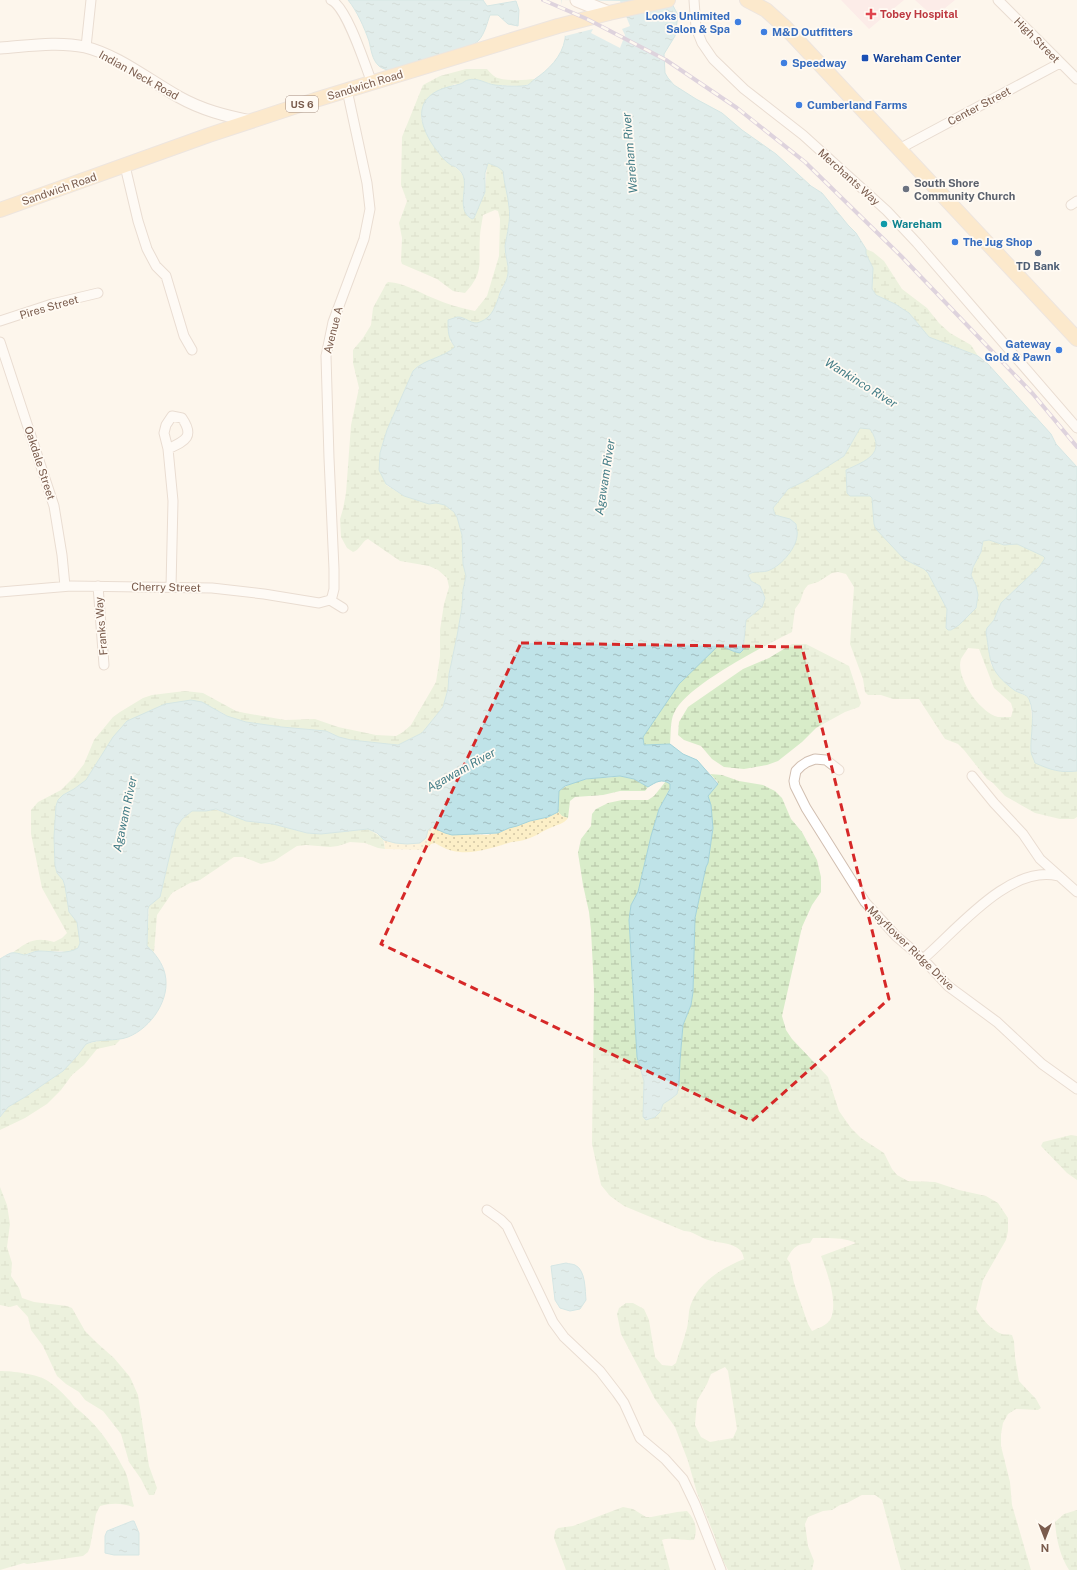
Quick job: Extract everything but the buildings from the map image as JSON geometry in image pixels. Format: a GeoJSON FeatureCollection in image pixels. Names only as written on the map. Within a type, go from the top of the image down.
{"type":"FeatureCollection","features":[{"type":"Feature","properties":{"kind":"main road"},"geometry":{"type":"LineString","coordinates":[[577,0],[615,12]]}},
{"type":"Feature","properties":{"kind":"main road","name":"Sandwich Road"},"geometry":{"type":"LineString","coordinates":[[0,210],[252,121],[347,90],[547,30],[668,0]]}},
{"type":"Feature","properties":{"kind":"main road"},"geometry":{"type":"LineString","coordinates":[[748,0],[766,10],[785,27],[1077,339]]}},
{"type":"Feature","properties":{"kind":"street"},"geometry":{"type":"LineString","coordinates":[[86,47],[91,0]]}},
{"type":"Feature","properties":{"kind":"street"},"geometry":{"type":"LineString","coordinates":[[331,0],[337,4],[347,20],[372,83]]}},
{"type":"Feature","properties":{"kind":"street","name":"Merchants Way"},"geometry":{"type":"LineString","coordinates":[[694,0],[694,18],[697,33],[712,59],[744,89],[803,135],[878,202],[943,273],[1077,428]]}},
{"type":"Feature","properties":{"kind":"street","name":"High Street"},"geometry":{"type":"LineString","coordinates":[[998,0],[1077,79]]}},
{"type":"Feature","properties":{"kind":"street","name":"Indian Neck Road"},"geometry":{"type":"LineString","coordinates":[[0,48],[53,45],[86,47],[117,60],[197,106],[217,114],[252,121]]}},
{"type":"Feature","properties":{"kind":"street","name":"Center Street"},"geometry":{"type":"LineString","coordinates":[[899,149],[1060,63]]}},
{"type":"Feature","properties":{"kind":"street","name":"Avenue A"},"geometry":{"type":"LineString","coordinates":[[330,600],[334,589],[334,569],[328,458],[326,356],[334,322],[364,239],[370,210],[367,183],[347,90]]}},
{"type":"Feature","properties":{"kind":"street"},"geometry":{"type":"LineString","coordinates":[[125,166],[140,228],[147,249],[156,266],[166,276],[184,336],[192,350]]}},
{"type":"Feature","properties":{"kind":"street","name":"Pires Street"},"geometry":{"type":"LineString","coordinates":[[0,321],[52,304],[98,293]]}},
{"type":"Feature","properties":{"kind":"street","name":"Oakdale Street"},"geometry":{"type":"LineString","coordinates":[[0,342],[52,499],[62,551],[65,586]]}},
{"type":"Feature","properties":{"kind":"street"},"geometry":{"type":"LineString","coordinates":[[168,449],[173,501],[171,587]]}},
{"type":"Feature","properties":{"kind":"street","name":"Cherry Street"},"geometry":{"type":"LineString","coordinates":[[0,592],[65,586],[171,587],[234,590],[319,604],[330,600]]}},
{"type":"Feature","properties":{"kind":"street","name":"Franks Way"},"geometry":{"type":"LineString","coordinates":[[98,586],[104,665]]}},
{"type":"Feature","properties":{"kind":"street"},"geometry":{"type":"LineString","coordinates":[[330,600],[343,608]]}},
{"type":"Feature","properties":{"kind":"street","name":"Mayflower Ridge Drive"},"geometry":{"type":"LineString","coordinates":[[839,770],[826,760],[815,759],[807,762],[796,771],[794,781],[806,808],[865,902],[896,936],[923,959],[948,986],[997,1022],[1042,1064],[1077,1089]]}},
{"type":"Feature","properties":{"kind":"street"},"geometry":{"type":"LineString","coordinates":[[972,776],[994,803],[1023,834],[1040,859],[1058,876]]}},
{"type":"Feature","properties":{"kind":"street"},"geometry":{"type":"LineString","coordinates":[[923,959],[976,909],[994,895],[1017,883],[1031,877],[1047,874],[1058,876],[1066,880],[1077,892]]}},
{"type":"Feature","properties":{"kind":"street"},"geometry":{"type":"LineString","coordinates":[[487,1210],[507,1226],[553,1322],[564,1337],[600,1371],[617,1393],[624,1403],[640,1438],[665,1459],[683,1479],[695,1504],[721,1570]]}},
{"type":"Feature","properties":{"kind":"highlighted area"},"geometry":{"type":"Polygon","coordinates":[[[521,643],[802,647],[889,999],[752,1121],[381,944],[521,643]]]}},
{"type":"Feature","properties":{"kind":"shaded area","name":"Tobey Hospital"},"geometry":{"type":"Polygon","coordinates":[[[841,0],[904,0],[869,29],[841,0]]]}},
{"type":"Feature","properties":{"kind":"shaded area","name":"Tobey Hospital"},"geometry":{"type":"Polygon","coordinates":[[[915,0],[955,0],[934,17],[915,0]]]}},
{"type":"Feature","properties":{"kind":"green space"},"geometry":{"type":"Polygon","coordinates":[[[466,69],[487,69],[494,76],[502,79],[535,79],[530,84],[521,86],[494,85],[479,80],[468,80],[436,93],[424,105],[422,111],[421,119],[451,165],[457,168],[461,173],[465,184],[483,195],[485,192],[488,163],[503,171],[509,211],[505,246],[508,266],[506,281],[493,311],[487,319],[476,323],[458,317],[450,341],[455,347],[445,355],[432,360],[413,371],[387,430],[380,453],[386,485],[404,496],[429,504],[436,503],[445,505],[454,512],[457,517],[462,535],[463,564],[466,576],[457,636],[449,674],[448,689],[443,707],[422,733],[398,745],[351,740],[339,737],[326,731],[246,722],[227,716],[219,711],[113,737],[86,780],[63,795],[56,806],[54,837],[55,865],[57,873],[63,880],[65,886],[69,912],[77,922],[80,943],[78,948],[67,953],[62,951],[40,951],[25,955],[12,953],[32,941],[47,940],[54,942],[62,938],[67,933],[42,888],[31,834],[31,810],[38,802],[61,790],[74,777],[84,764],[94,740],[113,717],[120,712],[143,698],[152,695],[185,691],[203,693],[236,711],[245,713],[285,720],[315,719],[338,727],[376,735],[396,736],[411,725],[436,682],[440,656],[440,630],[444,604],[449,587],[447,578],[438,570],[429,566],[400,561],[368,539],[353,552],[347,548],[341,537],[340,519],[346,493],[351,425],[359,388],[353,363],[353,350],[371,325],[373,308],[386,284],[388,282],[400,284],[443,302],[475,311],[487,296],[499,256],[500,219],[498,211],[495,210],[483,215],[480,234],[480,260],[478,273],[476,279],[465,293],[453,291],[437,279],[402,264],[401,261],[402,238],[399,223],[407,201],[401,185],[402,137],[423,85],[440,76],[466,69]]]}},
{"type":"Feature","properties":{"kind":"green space"},"geometry":{"type":"Polygon","coordinates":[[[866,249],[873,252],[884,261],[902,289],[927,308],[939,323],[950,333],[971,345],[978,356],[929,337],[909,313],[876,295],[872,289],[873,268],[866,254],[866,249]]]}},
{"type":"Feature","properties":{"kind":"green space"},"geometry":{"type":"Polygon","coordinates":[[[860,428],[870,429],[875,438],[875,451],[872,456],[866,460],[846,470],[850,496],[870,496],[873,498],[874,524],[904,559],[924,569],[928,573],[947,609],[946,628],[976,608],[978,595],[971,575],[973,567],[981,552],[983,541],[989,540],[1004,545],[1017,544],[1043,555],[1045,558],[1040,566],[1001,603],[994,620],[987,628],[986,632],[991,665],[1016,691],[1028,697],[1030,701],[1033,728],[1031,752],[1068,772],[1077,771],[1077,817],[1074,819],[1060,819],[1035,813],[1005,796],[993,783],[987,779],[958,744],[945,739],[919,699],[893,699],[881,695],[868,695],[865,692],[863,679],[850,644],[854,587],[846,574],[838,572],[832,573],[818,582],[808,585],[804,590],[800,602],[795,609],[792,632],[745,657],[709,679],[681,702],[673,716],[670,744],[644,745],[643,737],[669,695],[694,668],[719,645],[729,648],[734,652],[743,650],[746,620],[762,607],[760,586],[751,581],[748,575],[754,572],[767,571],[790,519],[775,515],[773,508],[788,489],[803,482],[844,456],[860,428]],[[968,648],[961,659],[960,666],[965,684],[970,693],[984,709],[998,717],[1011,717],[1013,710],[1011,703],[994,688],[979,649],[968,648]]]}},
{"type":"Feature","properties":{"kind":"green space"},"geometry":{"type":"Polygon","coordinates":[[[792,644],[806,644],[849,666],[861,703],[859,707],[845,712],[816,728],[802,742],[778,761],[767,765],[744,769],[724,767],[712,759],[701,746],[684,740],[678,735],[679,722],[688,707],[743,669],[769,658],[792,644]]]}},
{"type":"Feature","properties":{"kind":"green space"},"geometry":{"type":"Polygon","coordinates":[[[710,774],[722,775],[739,781],[763,785],[775,791],[782,798],[791,819],[802,832],[817,860],[821,877],[821,892],[812,905],[802,927],[782,1016],[786,1030],[792,1039],[828,1077],[839,1111],[851,1128],[861,1138],[884,1153],[892,1169],[897,1175],[908,1181],[935,1182],[959,1190],[986,1196],[998,1203],[1008,1218],[1006,1240],[983,1280],[976,1309],[994,1330],[1002,1334],[1012,1335],[1019,1381],[1036,1399],[1041,1408],[1038,1410],[1016,1409],[1008,1414],[1003,1423],[1001,1434],[1001,1446],[1010,1482],[1012,1505],[1031,1570],[901,1570],[882,1500],[875,1495],[862,1495],[832,1510],[823,1511],[808,1517],[805,1524],[808,1546],[814,1561],[812,1570],[728,1570],[719,1553],[715,1537],[697,1493],[688,1461],[675,1427],[655,1399],[621,1334],[617,1314],[619,1308],[626,1303],[633,1303],[644,1309],[649,1320],[655,1357],[662,1365],[672,1366],[676,1363],[687,1328],[690,1307],[695,1296],[713,1276],[744,1259],[741,1251],[733,1245],[705,1239],[624,1206],[610,1196],[601,1185],[592,1144],[594,989],[591,930],[578,853],[581,839],[591,826],[592,814],[596,809],[608,803],[622,800],[648,800],[654,796],[666,781],[670,784],[670,788],[659,809],[638,892],[631,905],[629,920],[637,1057],[644,1081],[643,1117],[660,1112],[663,1104],[672,1098],[679,1084],[683,1025],[691,1005],[693,992],[695,918],[706,866],[708,863],[713,829],[708,796],[718,782],[710,774]],[[813,1238],[810,1243],[802,1244],[796,1247],[787,1259],[790,1263],[794,1283],[808,1324],[812,1331],[822,1327],[830,1320],[833,1305],[833,1296],[821,1256],[856,1243],[841,1239],[813,1238]],[[725,1367],[711,1374],[697,1401],[695,1425],[701,1437],[710,1442],[733,1438],[737,1429],[728,1371],[725,1367]]]}},
{"type":"Feature","properties":{"kind":"green space"},"geometry":{"type":"Polygon","coordinates":[[[620,776],[634,779],[648,787],[645,791],[620,791],[603,795],[575,797],[570,801],[568,818],[562,816],[558,812],[559,791],[567,786],[581,780],[620,776]]]}},
{"type":"Feature","properties":{"kind":"green space"},"geometry":{"type":"Polygon","coordinates":[[[212,809],[229,813],[246,821],[273,824],[307,833],[321,834],[368,829],[383,838],[385,849],[365,843],[350,842],[330,847],[306,845],[297,846],[274,861],[261,864],[243,857],[234,857],[200,880],[190,883],[172,893],[157,915],[154,952],[147,946],[149,906],[160,897],[176,828],[182,819],[192,811],[206,811],[212,809]]]}},
{"type":"Feature","properties":{"kind":"green space"},"geometry":{"type":"Polygon","coordinates":[[[103,1040],[120,1040],[115,1045],[97,1049],[47,1104],[25,1118],[0,1130],[0,1117],[8,1107],[63,1071],[86,1044],[103,1040]]]}},
{"type":"Feature","properties":{"kind":"green space"},"geometry":{"type":"Polygon","coordinates":[[[1071,1135],[1077,1136],[1077,1180],[1067,1173],[1041,1146],[1043,1142],[1071,1135]]]}},
{"type":"Feature","properties":{"kind":"green space"},"geometry":{"type":"Polygon","coordinates":[[[0,1187],[7,1205],[10,1224],[7,1247],[12,1263],[11,1276],[19,1288],[22,1298],[34,1302],[72,1308],[85,1331],[114,1358],[130,1377],[138,1395],[149,1466],[157,1488],[154,1495],[149,1495],[141,1479],[129,1462],[121,1434],[103,1411],[85,1400],[79,1392],[57,1376],[43,1346],[31,1330],[28,1317],[17,1305],[10,1307],[0,1305],[0,1187]]]}},
{"type":"Feature","properties":{"kind":"green space"},"geometry":{"type":"Polygon","coordinates":[[[0,1371],[18,1372],[32,1375],[44,1379],[53,1385],[64,1394],[97,1428],[109,1443],[125,1471],[134,1506],[109,1504],[100,1506],[96,1514],[90,1547],[88,1552],[83,1556],[27,1564],[24,1563],[0,1570],[0,1371]]]}},
{"type":"Feature","properties":{"kind":"green space"},"geometry":{"type":"Polygon","coordinates":[[[623,1507],[633,1509],[646,1517],[687,1511],[695,1524],[696,1532],[694,1540],[662,1540],[670,1570],[566,1570],[554,1538],[555,1531],[558,1528],[573,1526],[623,1507]]]}},
{"type":"Feature","properties":{"kind":"green space"},"geometry":{"type":"Polygon","coordinates":[[[1077,1510],[1077,1570],[1069,1570],[1059,1547],[1055,1522],[1064,1514],[1077,1510]]]}},
{"type":"Feature","properties":{"kind":"sand"},"geometry":{"type":"Polygon","coordinates":[[[558,812],[562,816],[568,818],[562,823],[530,838],[483,850],[473,852],[454,851],[435,843],[431,844],[425,850],[385,849],[384,840],[395,843],[428,830],[432,826],[445,833],[487,835],[498,833],[530,821],[548,817],[558,812]]]}},
{"type":"Feature","properties":{"kind":"water"},"geometry":{"type":"Polygon","coordinates":[[[348,0],[483,0],[487,6],[516,1],[519,10],[518,26],[508,24],[498,15],[490,15],[483,34],[479,40],[473,44],[450,55],[435,60],[387,70],[380,67],[375,61],[363,25],[348,0]]]}},
{"type":"Feature","properties":{"kind":"water"},"geometry":{"type":"Polygon","coordinates":[[[562,0],[670,0],[678,15],[675,36],[664,54],[665,73],[674,85],[722,113],[742,130],[776,154],[811,186],[822,193],[856,233],[866,249],[866,254],[873,268],[872,289],[876,295],[909,313],[929,337],[978,356],[988,364],[1051,434],[1056,444],[1077,467],[1077,771],[1066,772],[1035,763],[1031,752],[1032,712],[1029,699],[1014,690],[999,677],[995,671],[990,658],[986,632],[987,628],[994,620],[1001,603],[1040,566],[1045,558],[1017,544],[1004,545],[989,540],[983,541],[981,552],[973,567],[971,575],[978,595],[976,608],[959,625],[951,630],[948,630],[946,628],[947,609],[928,573],[924,569],[904,559],[876,529],[874,524],[872,498],[870,496],[850,496],[847,493],[846,470],[866,460],[872,456],[875,451],[875,438],[870,429],[860,428],[844,456],[803,482],[788,489],[773,508],[775,515],[790,519],[796,524],[796,541],[794,547],[777,566],[767,571],[750,573],[748,575],[751,581],[760,586],[765,598],[762,607],[746,620],[743,650],[740,653],[719,645],[679,684],[643,737],[644,745],[670,744],[683,754],[697,760],[718,784],[708,796],[711,805],[713,828],[708,863],[695,918],[693,992],[691,1005],[683,1025],[679,1084],[677,1094],[663,1104],[660,1112],[655,1117],[646,1120],[643,1117],[644,1081],[637,1057],[629,920],[631,905],[638,892],[659,809],[670,789],[670,784],[662,781],[656,782],[648,787],[634,779],[620,776],[586,779],[565,786],[559,791],[558,812],[548,817],[530,821],[498,833],[452,835],[432,827],[428,830],[426,838],[420,843],[395,843],[384,840],[377,833],[368,829],[321,834],[307,833],[273,824],[246,821],[216,809],[192,811],[182,819],[176,828],[160,897],[149,906],[148,909],[147,946],[156,955],[161,963],[165,974],[166,984],[162,1003],[157,1012],[144,1027],[128,1037],[96,1041],[86,1044],[63,1071],[8,1107],[0,1117],[0,959],[13,953],[24,955],[37,951],[59,952],[78,948],[80,943],[77,922],[69,912],[65,886],[63,880],[57,873],[55,865],[54,837],[56,806],[58,800],[63,795],[86,780],[113,737],[127,721],[165,704],[191,700],[202,702],[227,716],[246,722],[326,731],[339,737],[351,740],[398,745],[422,733],[443,707],[448,689],[449,674],[457,636],[466,576],[463,564],[462,535],[457,517],[454,512],[445,505],[436,503],[429,504],[404,496],[386,484],[379,470],[380,453],[387,430],[413,371],[417,367],[445,354],[455,347],[449,335],[448,320],[460,317],[477,323],[484,320],[491,314],[507,276],[508,266],[505,246],[510,216],[503,171],[488,163],[485,173],[485,192],[474,218],[472,219],[466,214],[463,201],[464,179],[462,173],[444,159],[430,141],[423,125],[422,110],[424,103],[429,96],[437,91],[460,84],[467,80],[475,79],[503,86],[528,85],[554,62],[561,52],[566,30],[562,0]]]}},
{"type":"Feature","properties":{"kind":"water"},"geometry":{"type":"Polygon","coordinates":[[[566,1263],[579,1268],[583,1276],[585,1286],[586,1300],[580,1309],[570,1311],[560,1308],[555,1300],[551,1266],[566,1263]]]}},
{"type":"Feature","properties":{"kind":"water"},"geometry":{"type":"Polygon","coordinates":[[[134,1521],[139,1533],[139,1555],[114,1555],[105,1553],[105,1536],[107,1531],[134,1521]]]}},
{"type":"Feature","properties":{"kind":"pier"},"geometry":{"type":"Polygon","coordinates":[[[562,0],[620,1],[630,26],[622,29],[625,35],[620,48],[591,33],[593,29],[565,36],[562,19],[562,0]]]}},
{"type":"Feature","properties":{"kind":"railway"},"geometry":{"type":"LineString","coordinates":[[543,0],[587,19],[666,60],[737,108],[805,162],[901,256],[1033,394],[1077,447]]}},
{"type":"Feature","properties":{"kind":"place","name":"Tobey Hospital"},"geometry":{"type":"Point","coordinates":[871,14]}},
{"type":"Feature","properties":{"kind":"place","name":"Looks Unlimited Salon & Spa"},"geometry":{"type":"Point","coordinates":[738,22]}},
{"type":"Feature","properties":{"kind":"place","name":"M&D Outfitters"},"geometry":{"type":"Point","coordinates":[764,32]}},
{"type":"Feature","properties":{"kind":"place","name":"Wareham Center"},"geometry":{"type":"Point","coordinates":[865,58]}},
{"type":"Feature","properties":{"kind":"place","name":"Speedway"},"geometry":{"type":"Point","coordinates":[784,63]}},
{"type":"Feature","properties":{"kind":"place","name":"Cumberland Farms"},"geometry":{"type":"Point","coordinates":[799,105]}},
{"type":"Feature","properties":{"kind":"place","name":"South Shore Community Church"},"geometry":{"type":"Point","coordinates":[906,189]}},
{"type":"Feature","properties":{"kind":"place","name":"Wareham"},"geometry":{"type":"Point","coordinates":[884,224]}},
{"type":"Feature","properties":{"kind":"place","name":"The Jug Shop"},"geometry":{"type":"Point","coordinates":[955,242]}},
{"type":"Feature","properties":{"kind":"place","name":"TD Bank"},"geometry":{"type":"Point","coordinates":[1038,253]}},
{"type":"Feature","properties":{"kind":"place","name":"Gateway Gold & Pawn"},"geometry":{"type":"Point","coordinates":[1059,350]}},
{"type":"Feature","properties":{"kind":"water label","name":"Wareham River"},"geometry":{"type":"Point","coordinates":[630,153]}},
{"type":"Feature","properties":{"kind":"water label","name":"Wankinco River"},"geometry":{"type":"Point","coordinates":[861,383]}},
{"type":"Feature","properties":{"kind":"water label","name":"Agawam River"},"geometry":{"type":"Point","coordinates":[605,477]}},
{"type":"Feature","properties":{"kind":"water label","name":"Agawam River"},"geometry":{"type":"Point","coordinates":[461,770]}},
{"type":"Feature","properties":{"kind":"water label","name":"Agawam River"},"geometry":{"type":"Point","coordinates":[125,814]}}]}
